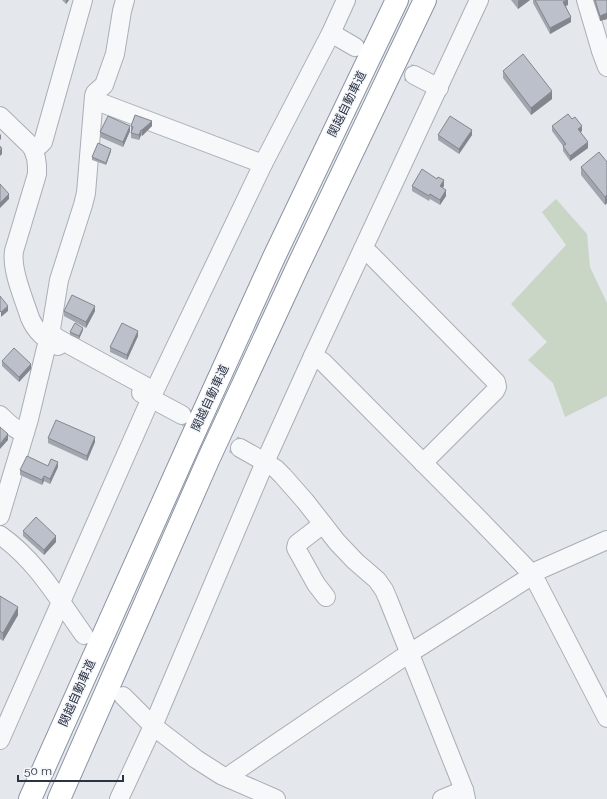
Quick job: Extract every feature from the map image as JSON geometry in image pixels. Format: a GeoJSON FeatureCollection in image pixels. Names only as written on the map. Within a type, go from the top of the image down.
{"type":"FeatureCollection","features":[{"type":"Feature","properties":{"kind":"highway","name":"関越自動車道"},"geometry":{"type":"LineString","coordinates":[[30,799],[254,300],[397,0]]}},
{"type":"Feature","properties":{"kind":"highway","name":"関越自動車道"},"geometry":{"type":"LineString","coordinates":[[59,799],[209,458],[293,276],[425,0]]}},
{"type":"Feature","properties":{"kind":"street"},"geometry":{"type":"LineString","coordinates":[[33,150],[43,142],[83,0]]}},
{"type":"Feature","properties":{"kind":"street"},"geometry":{"type":"LineString","coordinates":[[125,0],[115,54],[104,85],[95,93],[94,96],[86,194],[59,280],[50,329],[51,333],[57,338],[148,392],[182,416]]}},
{"type":"Feature","properties":{"kind":"street"},"geometry":{"type":"LineString","coordinates":[[0,740],[61,602],[148,392],[262,164],[331,33],[346,0]]}},
{"type":"Feature","properties":{"kind":"street"},"geometry":{"type":"LineString","coordinates":[[120,799],[153,726],[265,462],[479,0]]}},
{"type":"Feature","properties":{"kind":"street"},"geometry":{"type":"LineString","coordinates":[[586,0],[607,67]]}},
{"type":"Feature","properties":{"kind":"street"},"geometry":{"type":"LineString","coordinates":[[331,33],[355,47]]}},
{"type":"Feature","properties":{"kind":"street"},"geometry":{"type":"LineString","coordinates":[[414,75],[439,88]]}},
{"type":"Feature","properties":{"kind":"street"},"geometry":{"type":"LineString","coordinates":[[99,102],[262,164]]}},
{"type":"Feature","properties":{"kind":"street"},"geometry":{"type":"LineString","coordinates":[[0,116],[25,139],[33,150],[36,158],[37,174],[14,251],[7,266],[15,273],[33,325],[37,331],[50,342],[148,392]]}},
{"type":"Feature","properties":{"kind":"street"},"geometry":{"type":"LineString","coordinates":[[363,249],[370,254],[496,382],[497,387],[495,391],[423,463]]}},
{"type":"Feature","properties":{"kind":"street"},"geometry":{"type":"LineString","coordinates":[[0,516],[29,419],[46,348],[50,342]]}},
{"type":"Feature","properties":{"kind":"street"},"geometry":{"type":"LineString","coordinates":[[313,356],[324,362],[533,575],[607,718]]}},
{"type":"Feature","properties":{"kind":"street"},"geometry":{"type":"LineString","coordinates":[[0,415],[15,429],[20,432],[25,432]]}},
{"type":"Feature","properties":{"kind":"street"},"geometry":{"type":"LineString","coordinates":[[240,448],[276,469],[291,484],[337,542],[381,584],[465,795],[442,799]]}},
{"type":"Feature","properties":{"kind":"street"},"geometry":{"type":"LineString","coordinates":[[323,524],[297,544],[296,548],[316,584],[326,597]]}},
{"type":"Feature","properties":{"kind":"street"},"geometry":{"type":"LineString","coordinates":[[0,535],[18,549],[32,563],[55,592],[84,635]]}},
{"type":"Feature","properties":{"kind":"street"},"geometry":{"type":"LineString","coordinates":[[230,779],[233,773],[409,653],[539,570],[607,540]]}},
{"type":"Feature","properties":{"kind":"street"},"geometry":{"type":"LineString","coordinates":[[123,696],[153,726],[196,759],[230,779],[276,799]]}},
{"type":"Feature","properties":{"kind":"green space"},"geometry":{"type":"Polygon","coordinates":[[[556,199],[587,234],[590,267],[607,303],[607,396],[565,417],[553,383],[528,360],[547,342],[511,304],[566,245],[542,212],[556,199]]]}},
{"type":"Feature","properties":{"kind":"building"},"geometry":{"type":"Polygon","coordinates":[[[535,0],[567,0],[563,2],[571,17],[550,28],[535,0]]]}},
{"type":"Feature","properties":{"kind":"building"},"geometry":{"type":"Polygon","coordinates":[[[595,0],[607,0],[607,13],[600,16],[595,0]]]}},
{"type":"Feature","properties":{"kind":"building"},"geometry":{"type":"Polygon","coordinates":[[[523,54],[552,91],[531,108],[503,71],[523,54]]]}},
{"type":"Feature","properties":{"kind":"building"},"geometry":{"type":"Polygon","coordinates":[[[568,114],[572,119],[575,117],[582,126],[578,129],[588,142],[570,156],[563,146],[566,144],[552,126],[568,114]]]}},
{"type":"Feature","properties":{"kind":"building"},"geometry":{"type":"Polygon","coordinates":[[[135,115],[152,121],[141,130],[139,135],[131,133],[133,127],[131,126],[135,115]]]}},
{"type":"Feature","properties":{"kind":"building"},"geometry":{"type":"Polygon","coordinates":[[[108,116],[130,126],[123,142],[100,132],[108,116]]]}},
{"type":"Feature","properties":{"kind":"building"},"geometry":{"type":"Polygon","coordinates":[[[450,116],[472,130],[459,149],[438,135],[450,116]]]}},
{"type":"Feature","properties":{"kind":"building"},"geometry":{"type":"Polygon","coordinates":[[[98,143],[111,149],[106,163],[92,157],[98,143]]]}},
{"type":"Feature","properties":{"kind":"building"},"geometry":{"type":"Polygon","coordinates":[[[599,152],[607,162],[607,195],[605,197],[581,167],[599,152]]]}},
{"type":"Feature","properties":{"kind":"building"},"geometry":{"type":"Polygon","coordinates":[[[422,169],[437,179],[438,177],[444,180],[440,186],[446,190],[440,200],[430,194],[429,196],[412,186],[422,169]]]}},
{"type":"Feature","properties":{"kind":"building"},"geometry":{"type":"Polygon","coordinates":[[[0,184],[9,194],[0,203],[0,184]]]}},
{"type":"Feature","properties":{"kind":"building"},"geometry":{"type":"Polygon","coordinates":[[[72,295],[95,306],[86,322],[64,311],[72,295]]]}},
{"type":"Feature","properties":{"kind":"building"},"geometry":{"type":"Polygon","coordinates":[[[0,296],[8,306],[1,312],[0,311],[0,296]]]}},
{"type":"Feature","properties":{"kind":"building"},"geometry":{"type":"Polygon","coordinates":[[[75,323],[83,328],[79,336],[70,332],[75,323]]]}},
{"type":"Feature","properties":{"kind":"building"},"geometry":{"type":"Polygon","coordinates":[[[122,323],[138,331],[127,355],[110,347],[122,323]]]}},
{"type":"Feature","properties":{"kind":"building"},"geometry":{"type":"Polygon","coordinates":[[[14,348],[31,364],[19,377],[2,361],[14,348]]]}},
{"type":"Feature","properties":{"kind":"building"},"geometry":{"type":"Polygon","coordinates":[[[56,420],[95,437],[87,456],[48,438],[56,420]]]}},
{"type":"Feature","properties":{"kind":"building"},"geometry":{"type":"Polygon","coordinates":[[[0,427],[8,434],[0,444],[0,427]]]}},
{"type":"Feature","properties":{"kind":"building"},"geometry":{"type":"Polygon","coordinates":[[[27,456],[48,466],[51,459],[58,462],[50,479],[44,476],[42,480],[20,470],[27,456]]]}},
{"type":"Feature","properties":{"kind":"building"},"geometry":{"type":"Polygon","coordinates":[[[36,517],[56,536],[44,550],[23,531],[36,517]]]}},
{"type":"Feature","properties":{"kind":"building"},"geometry":{"type":"Polygon","coordinates":[[[0,596],[18,607],[3,633],[0,631],[0,596]]]}},
{"type":"Feature","properties":{"kind":"tunnel"},"geometry":{"type":"LineString","coordinates":[[359,49],[414,75]]}},
{"type":"Feature","properties":{"kind":"tunnel"},"geometry":{"type":"LineString","coordinates":[[186,418],[240,448]]}}]}
